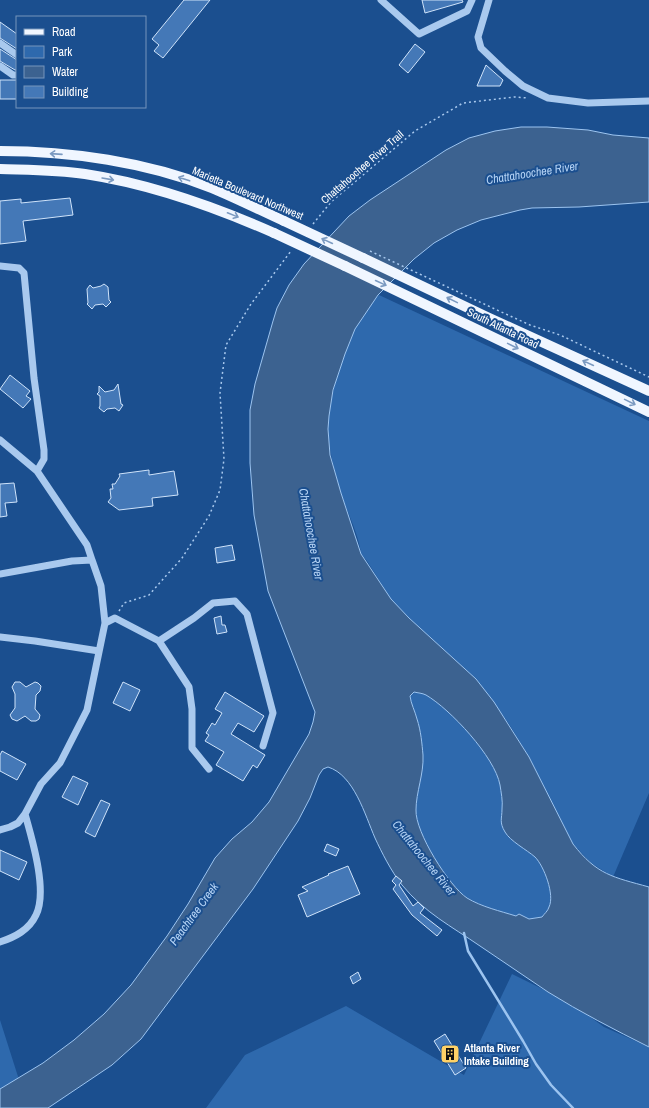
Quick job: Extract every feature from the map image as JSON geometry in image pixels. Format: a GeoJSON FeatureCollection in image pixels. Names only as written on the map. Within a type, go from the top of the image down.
{"type":"FeatureCollection","features":[{"type":"Feature","properties":{"kind":"main road","name":"Marietta Boulevard Northwest"},"geometry":{"type":"LineString","coordinates":[[0,151],[71,155],[108,160],[182,178],[212,188],[284,222],[366,254]]}},
{"type":"Feature","properties":{"kind":"main road","name":"South Atlanta Road"},"geometry":{"type":"LineString","coordinates":[[0,168],[84,174],[130,182],[205,204],[274,233],[345,266],[649,412]]}},
{"type":"Feature","properties":{"kind":"main road","name":"South Atlanta Road"},"geometry":{"type":"LineString","coordinates":[[366,254],[487,317],[649,391]]}},
{"type":"Feature","properties":{"kind":"street"},"geometry":{"type":"LineString","coordinates":[[381,0],[419,34],[467,11],[472,0]]}},
{"type":"Feature","properties":{"kind":"street"},"geometry":{"type":"LineString","coordinates":[[489,0],[478,37],[481,48],[505,72],[523,86],[548,98],[588,103],[649,101]]}},
{"type":"Feature","properties":{"kind":"street"},"geometry":{"type":"LineString","coordinates":[[0,43],[16,53]]}},
{"type":"Feature","properties":{"kind":"street"},"geometry":{"type":"LineString","coordinates":[[0,66],[13,76],[16,75]]}},
{"type":"Feature","properties":{"kind":"street"},"geometry":{"type":"LineString","coordinates":[[0,74],[8,72]]}},
{"type":"Feature","properties":{"kind":"street"},"geometry":{"type":"LineString","coordinates":[[0,266],[19,268],[24,273],[34,378],[44,450],[44,459],[37,471]]}},
{"type":"Feature","properties":{"kind":"street"},"geometry":{"type":"LineString","coordinates":[[0,440],[37,471],[87,545],[101,586],[105,623],[87,710],[60,763],[41,784],[25,814],[18,823],[0,830]]}},
{"type":"Feature","properties":{"kind":"street"},"geometry":{"type":"LineString","coordinates":[[0,574],[72,561],[92,560]]}},
{"type":"Feature","properties":{"kind":"street"},"geometry":{"type":"LineString","coordinates":[[159,641],[194,618],[213,602],[235,601],[247,614],[273,713],[262,746]]}},
{"type":"Feature","properties":{"kind":"street"},"geometry":{"type":"LineString","coordinates":[[105,623],[115,618],[159,641],[189,687],[192,709],[192,748],[209,769]]}},
{"type":"Feature","properties":{"kind":"street"},"geometry":{"type":"LineString","coordinates":[[0,637],[99,651]]}},
{"type":"Feature","properties":{"kind":"street"},"geometry":{"type":"LineString","coordinates":[[0,942],[19,934],[29,926],[37,914],[39,904],[40,879],[35,848],[25,814]]}},
{"type":"Feature","properties":{"kind":"path","name":"Chattahoochee River Trail"},"geometry":{"type":"LineString","coordinates":[[319,228],[312,225],[331,202],[415,131],[463,103],[514,97],[548,98]]}},
{"type":"Feature","properties":{"kind":"path"},"geometry":{"type":"LineString","coordinates":[[115,618],[124,603],[149,595],[182,558],[209,516],[220,490],[224,459],[220,393],[226,345],[251,304],[293,249]]}},
{"type":"Feature","properties":{"kind":"path"},"geometry":{"type":"LineString","coordinates":[[366,254],[530,325],[560,335],[649,378]]}},
{"type":"Feature","properties":{"kind":"green space"},"geometry":{"type":"Polygon","coordinates":[[[379,295],[649,421],[649,793],[613,877],[591,863],[573,844],[529,757],[509,724],[476,679],[409,618],[391,599],[361,554],[358,539],[341,493],[333,462],[328,430],[328,419],[333,392],[341,363],[351,337],[356,327],[379,295]]]}},
{"type":"Feature","properties":{"kind":"green space"},"geometry":{"type":"Polygon","coordinates":[[[414,692],[426,695],[447,711],[459,722],[490,761],[500,785],[502,803],[501,823],[503,829],[511,839],[535,857],[542,867],[548,881],[551,896],[550,902],[548,909],[542,917],[529,919],[519,914],[516,916],[480,904],[468,898],[452,883],[434,858],[417,819],[416,809],[423,754],[420,729],[410,696],[414,692]]]}},
{"type":"Feature","properties":{"kind":"green space"},"geometry":{"type":"Polygon","coordinates":[[[512,974],[571,1003],[604,1027],[649,1047],[649,1108],[206,1108],[245,1055],[346,1006],[464,1075],[512,974]]]}},
{"type":"Feature","properties":{"kind":"green space"},"geometry":{"type":"Polygon","coordinates":[[[0,1020],[28,1108],[0,1108],[0,1020]]]}},
{"type":"Feature","properties":{"kind":"water"},"geometry":{"type":"Polygon","coordinates":[[[521,127],[547,127],[588,130],[613,135],[649,138],[649,202],[579,207],[532,208],[520,210],[481,220],[457,230],[434,243],[414,259],[378,295],[355,329],[333,390],[328,429],[330,455],[361,554],[391,599],[409,618],[476,679],[494,702],[529,757],[573,844],[598,869],[615,877],[649,887],[649,1047],[572,1007],[420,904],[402,885],[390,868],[352,787],[337,771],[328,767],[323,769],[319,775],[310,798],[298,821],[253,889],[141,1039],[112,1065],[48,1108],[0,1108],[0,1089],[43,1063],[74,1040],[104,1014],[131,985],[167,936],[215,858],[232,839],[252,822],[269,802],[309,734],[315,712],[268,591],[254,515],[250,463],[250,410],[255,384],[277,308],[289,285],[304,264],[349,216],[370,200],[446,150],[469,138],[495,131],[521,127]],[[414,692],[410,696],[421,737],[423,755],[417,796],[417,820],[434,858],[451,882],[467,898],[485,906],[516,916],[519,914],[529,919],[542,917],[548,910],[550,902],[551,895],[548,881],[542,867],[535,857],[511,839],[503,829],[501,823],[502,803],[500,785],[490,761],[459,722],[447,711],[426,695],[414,692]]]}},
{"type":"Feature","properties":{"kind":"building"},"geometry":{"type":"Polygon","coordinates":[[[184,0],[210,0],[163,58],[154,51],[159,45],[152,39],[184,0]]]}},
{"type":"Feature","properties":{"kind":"building"},"geometry":{"type":"Polygon","coordinates":[[[422,0],[462,0],[463,2],[425,13],[422,0]]]}},
{"type":"Feature","properties":{"kind":"building"},"geometry":{"type":"Polygon","coordinates":[[[0,22],[16,33],[16,48],[0,38],[0,22]]]}},
{"type":"Feature","properties":{"kind":"building"},"geometry":{"type":"Polygon","coordinates":[[[415,44],[425,52],[408,73],[399,65],[415,44]]]}},
{"type":"Feature","properties":{"kind":"building"},"geometry":{"type":"Polygon","coordinates":[[[0,49],[16,59],[16,70],[15,70],[0,61],[0,49]]]}},
{"type":"Feature","properties":{"kind":"building"},"geometry":{"type":"Polygon","coordinates":[[[486,65],[503,80],[500,86],[477,86],[486,65]]]}},
{"type":"Feature","properties":{"kind":"building"},"geometry":{"type":"Polygon","coordinates":[[[0,80],[16,80],[16,99],[0,99],[0,80]]]}},
{"type":"Feature","properties":{"kind":"building"},"geometry":{"type":"Polygon","coordinates":[[[70,198],[73,215],[23,221],[26,241],[0,244],[0,201],[21,199],[21,203],[70,198]]]}},
{"type":"Feature","properties":{"kind":"building"},"geometry":{"type":"Polygon","coordinates":[[[104,284],[108,287],[109,300],[111,302],[106,307],[103,304],[95,305],[92,309],[87,304],[87,289],[90,285],[93,288],[104,284]]]}},
{"type":"Feature","properties":{"kind":"building"},"geometry":{"type":"Polygon","coordinates":[[[10,375],[30,391],[26,396],[31,399],[23,408],[0,389],[10,375]]]}},
{"type":"Feature","properties":{"kind":"building"},"geometry":{"type":"Polygon","coordinates":[[[118,384],[121,404],[123,405],[119,411],[115,408],[107,409],[104,412],[99,408],[100,396],[97,394],[99,392],[99,386],[105,392],[114,390],[118,384]]]}},
{"type":"Feature","properties":{"kind":"building"},"geometry":{"type":"Polygon","coordinates":[[[149,470],[149,475],[174,471],[178,495],[152,498],[153,506],[119,510],[108,502],[111,498],[110,489],[113,489],[112,484],[115,484],[120,476],[119,474],[149,470]]]}},
{"type":"Feature","properties":{"kind":"building"},"geometry":{"type":"Polygon","coordinates":[[[14,483],[17,502],[5,503],[7,516],[0,517],[0,484],[14,483]]]}},
{"type":"Feature","properties":{"kind":"building"},"geometry":{"type":"Polygon","coordinates":[[[232,545],[235,560],[217,563],[215,548],[232,545]]]}},
{"type":"Feature","properties":{"kind":"building"},"geometry":{"type":"Polygon","coordinates":[[[221,616],[222,625],[225,625],[227,632],[217,634],[214,618],[221,616]]]}},
{"type":"Feature","properties":{"kind":"building"},"geometry":{"type":"Polygon","coordinates":[[[15,682],[20,682],[26,687],[35,682],[41,686],[40,691],[36,695],[35,709],[40,715],[39,719],[36,721],[31,721],[25,716],[17,721],[12,719],[10,715],[15,708],[15,694],[12,687],[15,682]]]}},
{"type":"Feature","properties":{"kind":"building"},"geometry":{"type":"Polygon","coordinates":[[[123,682],[140,690],[130,711],[113,703],[123,682]]]}},
{"type":"Feature","properties":{"kind":"building"},"geometry":{"type":"Polygon","coordinates":[[[225,692],[264,716],[254,732],[238,723],[231,734],[265,755],[257,768],[253,765],[243,781],[216,765],[224,752],[205,741],[209,735],[206,733],[212,723],[215,725],[222,713],[215,709],[225,692]]]}},
{"type":"Feature","properties":{"kind":"building"},"geometry":{"type":"Polygon","coordinates":[[[2,751],[26,764],[17,780],[0,771],[0,755],[2,751]]]}},
{"type":"Feature","properties":{"kind":"building"},"geometry":{"type":"Polygon","coordinates":[[[73,776],[88,783],[78,805],[62,797],[73,776]]]}},
{"type":"Feature","properties":{"kind":"building"},"geometry":{"type":"Polygon","coordinates":[[[101,800],[110,804],[95,837],[85,832],[101,800]]]}},
{"type":"Feature","properties":{"kind":"building"},"geometry":{"type":"Polygon","coordinates":[[[327,844],[339,849],[336,856],[324,851],[327,844]]]}},
{"type":"Feature","properties":{"kind":"building"},"geometry":{"type":"Polygon","coordinates":[[[0,850],[27,862],[19,880],[0,871],[0,850]]]}},
{"type":"Feature","properties":{"kind":"building"},"geometry":{"type":"Polygon","coordinates":[[[348,866],[360,894],[307,917],[298,895],[308,891],[302,887],[348,866]]]}},
{"type":"Feature","properties":{"kind":"building"},"geometry":{"type":"Polygon","coordinates":[[[396,876],[402,881],[399,885],[413,906],[418,902],[424,908],[420,913],[442,930],[437,936],[412,915],[393,889],[396,885],[392,881],[396,876]]]}},
{"type":"Feature","properties":{"kind":"building"},"geometry":{"type":"Polygon","coordinates":[[[358,972],[361,979],[353,984],[350,977],[358,972]]]}},
{"type":"Feature","properties":{"kind":"building","name":"Atlanta River Intake Building"},"geometry":{"type":"Polygon","coordinates":[[[445,1034],[466,1068],[455,1075],[434,1041],[445,1034]]]}},
{"type":"Feature","properties":{"kind":"waterway"},"geometry":{"type":"LineString","coordinates":[[464,933],[468,951],[536,1064],[551,1085],[573,1108]]}},
{"type":"Feature","properties":{"kind":"place","name":"Atlanta River Intake Building"},"geometry":{"type":"Point","coordinates":[450,1054]}},
{"type":"Feature","properties":{"kind":"water label","name":"Chattahoochee River"},"geometry":{"type":"Point","coordinates":[532,173]}},
{"type":"Feature","properties":{"kind":"water label","name":"Chattahoochee River"},"geometry":{"type":"Point","coordinates":[311,534]}},
{"type":"Feature","properties":{"kind":"water label","name":"Chattahoochee River"},"geometry":{"type":"Point","coordinates":[424,858]}},
{"type":"Feature","properties":{"kind":"water label","name":"Peachtree Creek"},"geometry":{"type":"Point","coordinates":[194,914]}}]}
